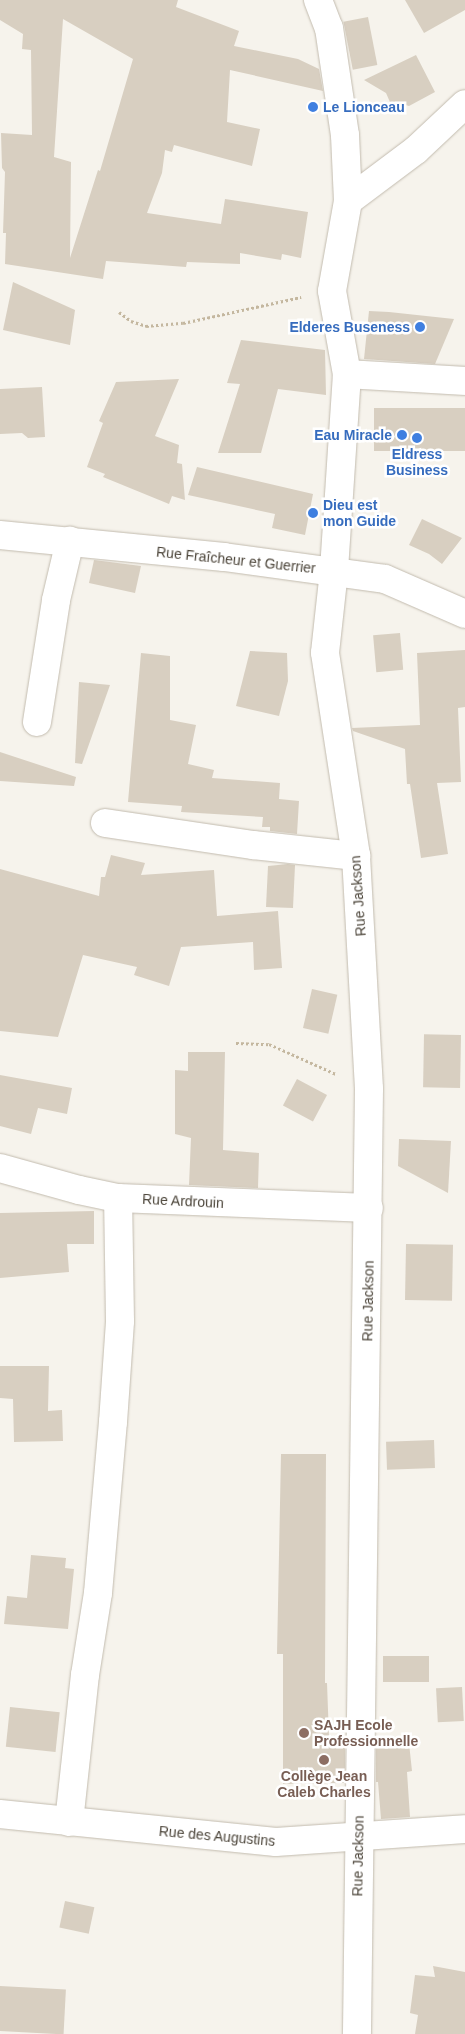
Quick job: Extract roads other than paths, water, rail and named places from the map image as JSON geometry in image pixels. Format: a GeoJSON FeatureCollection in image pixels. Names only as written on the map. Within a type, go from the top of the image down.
{"type":"FeatureCollection","features":[{"type":"Feature","properties":{"kind":"street"},"geometry":{"type":"LineString","coordinates":[[318,0],[329,28],[345,135],[348,201]]}},
{"type":"Feature","properties":{"kind":"street"},"geometry":{"type":"LineString","coordinates":[[348,201],[416,150],[465,104]]}},
{"type":"Feature","properties":{"kind":"street","name":"Rue Jackson"},"geometry":{"type":"LineString","coordinates":[[348,201],[332,291],[347,374],[334,571],[324,653],[356,856],[367,1016],[369,1089],[369,1208],[357,2034]]}},
{"type":"Feature","properties":{"kind":"street"},"geometry":{"type":"LineString","coordinates":[[347,374],[465,381]]}},
{"type":"Feature","properties":{"kind":"street","name":"Rue Fraîcheur et Guerrier"},"geometry":{"type":"LineString","coordinates":[[0,535],[70,541],[334,571],[385,579],[465,614]]}},
{"type":"Feature","properties":{"kind":"street"},"geometry":{"type":"LineString","coordinates":[[38,722],[56,600],[70,541]]}},
{"type":"Feature","properties":{"kind":"street"},"geometry":{"type":"LineString","coordinates":[[105,823],[253,845],[356,856]]}},
{"type":"Feature","properties":{"kind":"street","name":"Rue Ardrouin"},"geometry":{"type":"LineString","coordinates":[[0,1168],[79,1190],[118,1198],[369,1208]]}},
{"type":"Feature","properties":{"kind":"street"},"geometry":{"type":"LineString","coordinates":[[69,1822],[85,1675],[98,1593],[110,1465],[120,1322],[118,1198]]}},
{"type":"Feature","properties":{"kind":"street","name":"Rue des Augustins"},"geometry":{"type":"LineString","coordinates":[[0,1814],[276,1842],[465,1829]]}},
{"type":"Feature","properties":{"kind":"place","name":"Le Lionceau"},"geometry":{"type":"Point","coordinates":[313,107]}},
{"type":"Feature","properties":{"kind":"place","name":"Elderes Buseness"},"geometry":{"type":"Point","coordinates":[420,327]}},
{"type":"Feature","properties":{"kind":"place","name":"Eau Miracle"},"geometry":{"type":"Point","coordinates":[402,435]}},
{"type":"Feature","properties":{"kind":"place","name":"Eldress Business"},"geometry":{"type":"Point","coordinates":[417,438]}},
{"type":"Feature","properties":{"kind":"place","name":"Dieu est mon Guide"},"geometry":{"type":"Point","coordinates":[313,513]}},
{"type":"Feature","properties":{"kind":"place","name":"SAJH Ecole Professionnelle"},"geometry":{"type":"Point","coordinates":[304,1733]}},
{"type":"Feature","properties":{"kind":"place","name":"Collège Jean Caleb Charles"},"geometry":{"type":"Point","coordinates":[324,1760]}}]}
